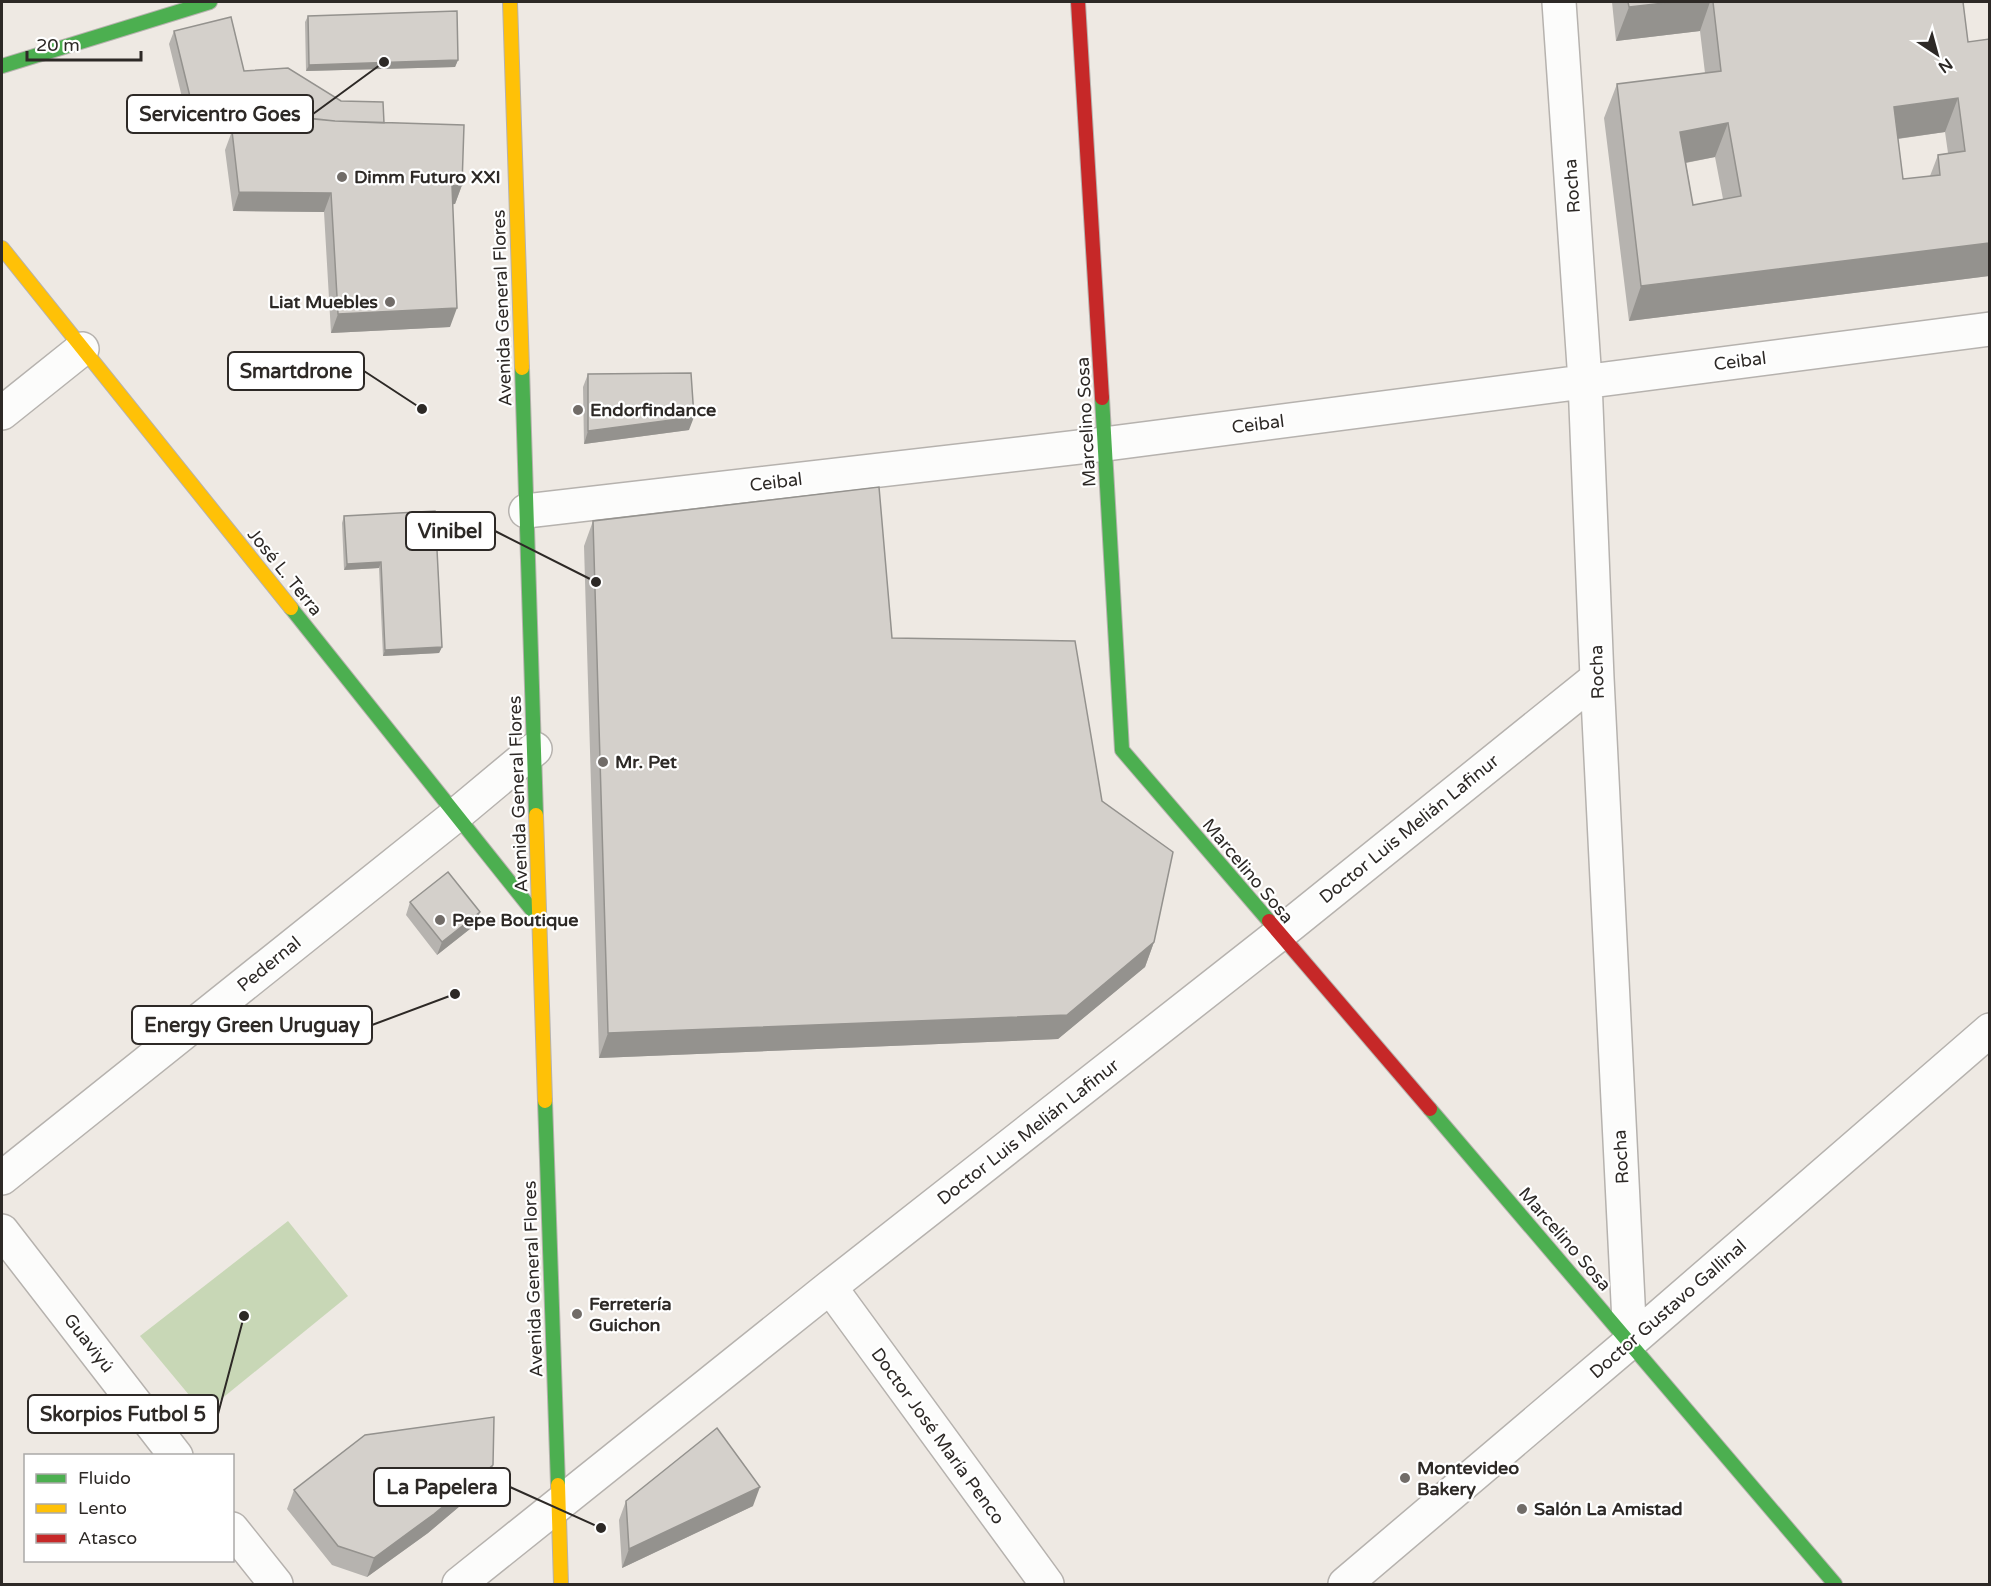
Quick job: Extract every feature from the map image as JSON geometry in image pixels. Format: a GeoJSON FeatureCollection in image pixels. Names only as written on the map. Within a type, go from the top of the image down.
{"type":"FeatureCollection","features":[{"type":"Feature","properties":{"kind":"street"},"geometry":{"type":"LineString","coordinates":[[2,66],[210,2]]}},
{"type":"Feature","properties":{"kind":"street","name":"Avenida General Flores"},"geometry":{"type":"LineString","coordinates":[[510,2],[561,1584]]}},
{"type":"Feature","properties":{"kind":"street","name":"Marcelino Sosa"},"geometry":{"type":"LineString","coordinates":[[1078,2],[1122,750],[1835,1584]]}},
{"type":"Feature","properties":{"kind":"street","name":"Rocha"},"geometry":{"type":"LineString","coordinates":[[1559,2],[1586,381],[1597,678],[1630,1342]]}},
{"type":"Feature","properties":{"kind":"street","name":"José L. Terra"},"geometry":{"type":"LineString","coordinates":[[2,248],[540,920]]}},
{"type":"Feature","properties":{"kind":"street","name":"Ceibal"},"geometry":{"type":"LineString","coordinates":[[526,511],[1105,444],[1989,329]]}},
{"type":"Feature","properties":{"kind":"street"},"geometry":{"type":"LineString","coordinates":[[2,413],[82,349]]}},
{"type":"Feature","properties":{"kind":"street","name":"Doctor Luis Melián Lafinur"},"geometry":{"type":"LineString","coordinates":[[459,1584],[830,1287],[1278,935],[1597,678]]}},
{"type":"Feature","properties":{"kind":"street","name":"Pedernal"},"geometry":{"type":"LineString","coordinates":[[2,1178],[456,815],[535,749]]}},
{"type":"Feature","properties":{"kind":"street","name":"Doctor Gustavo Gallinal"},"geometry":{"type":"LineString","coordinates":[[1345,1584],[1630,1342],[1989,1030]]}},
{"type":"Feature","properties":{"kind":"street","name":"Guaviyú"},"geometry":{"type":"LineString","coordinates":[[2,1231],[175,1454]]}},
{"type":"Feature","properties":{"kind":"street","name":"Doctor José María Penco"},"geometry":{"type":"LineString","coordinates":[[830,1287],[1047,1584]]}},
{"type":"Feature","properties":{"kind":"street"},"geometry":{"type":"LineString","coordinates":[[234,1532],[276,1584]]}},
{"type":"Feature","properties":{"kind":"green space"},"geometry":{"type":"Polygon","coordinates":[[[288,1221],[348,1296],[204,1413],[140,1336],[288,1221]]]}},
{"type":"Feature","properties":{"kind":"building"},"geometry":{"type":"Polygon","coordinates":[[[1628,2],[1673,2],[1629,7],[1628,2]]]}},
{"type":"Feature","properties":{"kind":"building"},"geometry":{"type":"Polygon","coordinates":[[[1713,2],[1963,2],[1968,42],[1989,39],[1989,243],[1641,286],[1617,84],[1721,71],[1713,2]],[[1958,98],[1894,107],[1903,179],[1940,175],[1938,155],[1965,151],[1958,98]],[[1728,123],[1680,132],[1693,205],[1741,196],[1728,123]]]}},
{"type":"Feature","properties":{"kind":"building"},"geometry":{"type":"Polygon","coordinates":[[[457,11],[458,60],[309,65],[308,16],[457,11]]]}},
{"type":"Feature","properties":{"kind":"building"},"geometry":{"type":"Polygon","coordinates":[[[231,17],[244,71],[288,68],[341,101],[383,102],[384,123],[308,118],[251,99],[194,113],[174,31],[231,17]]]}},
{"type":"Feature","properties":{"kind":"building"},"geometry":{"type":"Polygon","coordinates":[[[270,115],[335,121],[464,125],[462,185],[452,186],[457,308],[338,314],[331,193],[239,192],[232,131],[270,115]]]}},
{"type":"Feature","properties":{"kind":"building"},"geometry":{"type":"Polygon","coordinates":[[[691,373],[694,417],[588,431],[588,374],[691,373]]]}},
{"type":"Feature","properties":{"kind":"building"},"geometry":{"type":"Polygon","coordinates":[[[879,487],[892,638],[1075,641],[1102,801],[1173,852],[1154,942],[1067,1015],[608,1033],[593,521],[879,487]]]}},
{"type":"Feature","properties":{"kind":"building"},"geometry":{"type":"Polygon","coordinates":[[[435,511],[442,647],[385,650],[381,562],[347,564],[344,516],[435,511]]]}},
{"type":"Feature","properties":{"kind":"building","name":"Pepe Boutique"},"geometry":{"type":"Polygon","coordinates":[[[448,872],[480,912],[442,942],[410,902],[448,872]]]}},
{"type":"Feature","properties":{"kind":"building"},"geometry":{"type":"Polygon","coordinates":[[[494,1417],[493,1465],[434,1514],[374,1558],[338,1546],[294,1490],[365,1435],[494,1417]]]}},
{"type":"Feature","properties":{"kind":"building"},"geometry":{"type":"Polygon","coordinates":[[[717,1428],[760,1487],[629,1549],[626,1501],[717,1428]]]}},
{"type":"Feature","properties":{"kind":"traffic: fast"},"geometry":{"type":"LineString","coordinates":[[2,66],[210,2]]}},
{"type":"Feature","properties":{"kind":"traffic: fast"},"geometry":{"type":"LineString","coordinates":[[522,368],[536,815]]}},
{"type":"Feature","properties":{"kind":"traffic: fast"},"geometry":{"type":"LineString","coordinates":[[1102,398],[1122,750],[1269,921]]}},
{"type":"Feature","properties":{"kind":"traffic: fast"},"geometry":{"type":"LineString","coordinates":[[291,608],[540,920]]}},
{"type":"Feature","properties":{"kind":"traffic: fast"},"geometry":{"type":"LineString","coordinates":[[545,1101],[558,1485]]}},
{"type":"Feature","properties":{"kind":"traffic: fast"},"geometry":{"type":"LineString","coordinates":[[1430,1109],[1835,1584]]}},
{"type":"Feature","properties":{"kind":"traffic: slow"},"geometry":{"type":"LineString","coordinates":[[510,2],[522,368]]}},
{"type":"Feature","properties":{"kind":"traffic: slow"},"geometry":{"type":"LineString","coordinates":[[2,248],[291,608]]}},
{"type":"Feature","properties":{"kind":"traffic: slow"},"geometry":{"type":"LineString","coordinates":[[536,815],[545,1101]]}},
{"type":"Feature","properties":{"kind":"traffic: slow"},"geometry":{"type":"LineString","coordinates":[[558,1485],[561,1584]]}},
{"type":"Feature","properties":{"kind":"traffic: jam"},"geometry":{"type":"LineString","coordinates":[[1078,2],[1102,398]]}},
{"type":"Feature","properties":{"kind":"traffic: jam"},"geometry":{"type":"LineString","coordinates":[[1269,921],[1430,1109]]}},
{"type":"Feature","properties":{"kind":"place","name":"Servicentro Goes"},"geometry":{"type":"Point","coordinates":[384,62]}},
{"type":"Feature","properties":{"kind":"place","name":"Dimm Futuro XXI"},"geometry":{"type":"Point","coordinates":[342,177]}},
{"type":"Feature","properties":{"kind":"place","name":"Liat Muebles"},"geometry":{"type":"Point","coordinates":[390,302]}},
{"type":"Feature","properties":{"kind":"place","name":"Smartdrone"},"geometry":{"type":"Point","coordinates":[422,409]}},
{"type":"Feature","properties":{"kind":"place","name":"Endorfindance"},"geometry":{"type":"Point","coordinates":[578,410]}},
{"type":"Feature","properties":{"kind":"place","name":"Vinibel"},"geometry":{"type":"Point","coordinates":[596,582]}},
{"type":"Feature","properties":{"kind":"place","name":"Mr. Pet"},"geometry":{"type":"Point","coordinates":[603,762]}},
{"type":"Feature","properties":{"kind":"place","name":"Pepe Boutique"},"geometry":{"type":"Point","coordinates":[440,920]}},
{"type":"Feature","properties":{"kind":"place","name":"Energy Green Uruguay"},"geometry":{"type":"Point","coordinates":[455,994]}},
{"type":"Feature","properties":{"kind":"place","name":"Ferretería Guichon"},"geometry":{"type":"Point","coordinates":[577,1314]}},
{"type":"Feature","properties":{"kind":"place","name":"Skorpios Futbol 5"},"geometry":{"type":"Point","coordinates":[244,1316]}},
{"type":"Feature","properties":{"kind":"place","name":"Montevideo Bakery"},"geometry":{"type":"Point","coordinates":[1405,1478]}},
{"type":"Feature","properties":{"kind":"place","name":"Salón La Amistad"},"geometry":{"type":"Point","coordinates":[1522,1509]}},
{"type":"Feature","properties":{"kind":"place","name":"La Papelera"},"geometry":{"type":"Point","coordinates":[601,1528]}}]}
